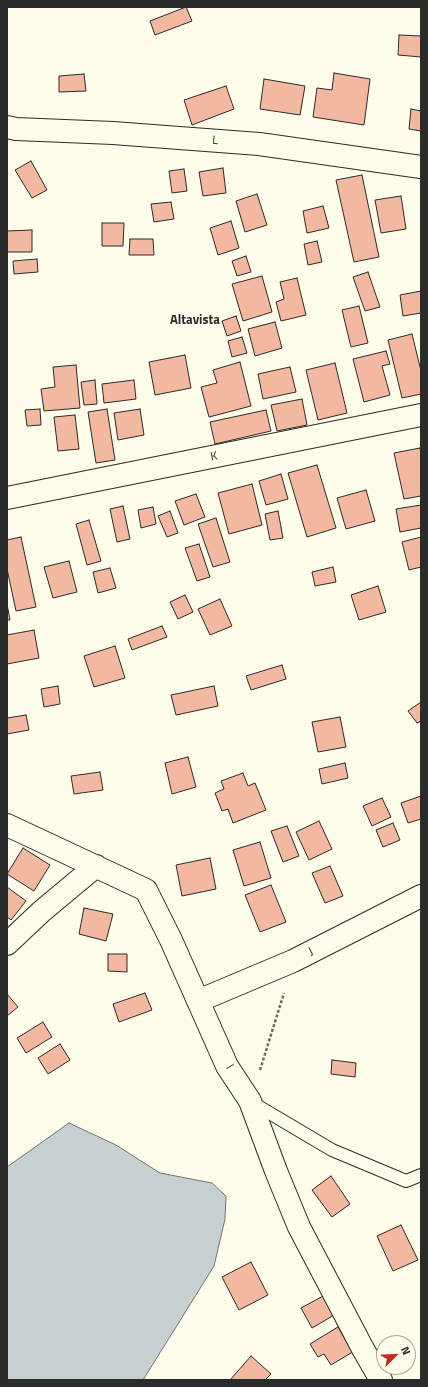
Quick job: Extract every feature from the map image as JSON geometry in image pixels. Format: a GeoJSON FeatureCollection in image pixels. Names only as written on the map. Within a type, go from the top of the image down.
{"type":"FeatureCollection","features":[{"type":"Feature","properties":{"kind":"street","name":"L"},"geometry":{"type":"LineString","coordinates":[[7,127],[16,129],[113,133],[259,144],[421,167]]}},
{"type":"Feature","properties":{"kind":"street","name":"K"},"geometry":{"type":"LineString","coordinates":[[7,498],[421,415]]}},
{"type":"Feature","properties":{"kind":"street","name":"I"},"geometry":{"type":"LineString","coordinates":[[7,825],[146,890],[171,940],[227,1066],[250,1101],[299,1227],[363,1350],[381,1380]]}},
{"type":"Feature","properties":{"kind":"street"},"geometry":{"type":"LineString","coordinates":[[7,944],[42,911],[96,866]]}},
{"type":"Feature","properties":{"kind":"street","name":"J"},"geometry":{"type":"LineString","coordinates":[[198,1000],[293,961],[421,896]]}},
{"type":"Feature","properties":{"kind":"lane"},"geometry":{"type":"LineString","coordinates":[[250,1101],[339,1153],[406,1181],[421,1175]]}},
{"type":"Feature","properties":{"kind":"path"},"geometry":{"type":"LineString","coordinates":[[250,1101],[293,961]]}},
{"type":"Feature","properties":{"kind":"shaded area"},"geometry":{"type":"Polygon","coordinates":[[[69,1123],[116,1145],[160,1173],[212,1183],[226,1196],[225,1219],[214,1266],[143,1380],[7,1380],[7,1167],[69,1123]]]}},
{"type":"Feature","properties":{"kind":"building"},"geometry":{"type":"Polygon","coordinates":[[[186,7],[192,21],[155,35],[150,21],[186,7]]]}},
{"type":"Feature","properties":{"kind":"building"},"geometry":{"type":"Polygon","coordinates":[[[399,35],[421,36],[421,57],[398,55],[399,35]]]}},
{"type":"Feature","properties":{"kind":"building"},"geometry":{"type":"Polygon","coordinates":[[[334,73],[370,79],[364,125],[313,117],[317,88],[332,90],[334,73]]]}},
{"type":"Feature","properties":{"kind":"building"},"geometry":{"type":"Polygon","coordinates":[[[84,74],[86,91],[59,92],[59,76],[84,74]]]}},
{"type":"Feature","properties":{"kind":"building"},"geometry":{"type":"Polygon","coordinates":[[[264,79],[305,86],[300,115],[260,109],[264,79]]]}},
{"type":"Feature","properties":{"kind":"building"},"geometry":{"type":"Polygon","coordinates":[[[226,86],[234,109],[192,125],[184,100],[226,86]]]}},
{"type":"Feature","properties":{"kind":"building"},"geometry":{"type":"Polygon","coordinates":[[[411,109],[421,111],[421,131],[409,129],[411,109]]]}},
{"type":"Feature","properties":{"kind":"building"},"geometry":{"type":"Polygon","coordinates":[[[31,161],[47,190],[32,198],[15,170],[31,161]]]}},
{"type":"Feature","properties":{"kind":"building"},"geometry":{"type":"Polygon","coordinates":[[[223,168],[226,193],[203,196],[199,172],[223,168]]]}},
{"type":"Feature","properties":{"kind":"building"},"geometry":{"type":"Polygon","coordinates":[[[184,169],[187,191],[172,193],[169,171],[184,169]]]}},
{"type":"Feature","properties":{"kind":"building"},"geometry":{"type":"Polygon","coordinates":[[[362,175],[379,257],[354,262],[336,180],[362,175]]]}},
{"type":"Feature","properties":{"kind":"building"},"geometry":{"type":"Polygon","coordinates":[[[257,194],[267,225],[245,232],[236,201],[257,194]]]}},
{"type":"Feature","properties":{"kind":"building"},"geometry":{"type":"Polygon","coordinates":[[[401,196],[406,229],[381,233],[375,200],[401,196]]]}},
{"type":"Feature","properties":{"kind":"building"},"geometry":{"type":"Polygon","coordinates":[[[171,202],[174,219],[154,222],[151,204],[171,202]]]}},
{"type":"Feature","properties":{"kind":"building"},"geometry":{"type":"Polygon","coordinates":[[[323,206],[329,228],[307,233],[303,211],[323,206]]]}},
{"type":"Feature","properties":{"kind":"building"},"geometry":{"type":"Polygon","coordinates":[[[231,221],[239,248],[218,255],[210,228],[231,221]]]}},
{"type":"Feature","properties":{"kind":"building"},"geometry":{"type":"Polygon","coordinates":[[[102,223],[124,223],[123,246],[102,246],[102,223]]]}},
{"type":"Feature","properties":{"kind":"building"},"geometry":{"type":"Polygon","coordinates":[[[32,230],[32,252],[7,252],[7,231],[32,230]]]}},
{"type":"Feature","properties":{"kind":"building"},"geometry":{"type":"Polygon","coordinates":[[[130,239],[153,239],[154,255],[129,255],[130,239]]]}},
{"type":"Feature","properties":{"kind":"building"},"geometry":{"type":"Polygon","coordinates":[[[317,241],[322,262],[308,265],[304,244],[317,241]]]}},
{"type":"Feature","properties":{"kind":"building"},"geometry":{"type":"Polygon","coordinates":[[[246,256],[251,272],[237,276],[232,261],[246,256]]]}},
{"type":"Feature","properties":{"kind":"building"},"geometry":{"type":"Polygon","coordinates":[[[37,259],[38,272],[14,274],[13,261],[37,259]]]}},
{"type":"Feature","properties":{"kind":"building"},"geometry":{"type":"Polygon","coordinates":[[[368,272],[380,307],[365,311],[353,277],[368,272]]]}},
{"type":"Feature","properties":{"kind":"building"},"geometry":{"type":"Polygon","coordinates":[[[262,276],[272,312],[243,321],[232,284],[262,276]]]}},
{"type":"Feature","properties":{"kind":"building"},"geometry":{"type":"Polygon","coordinates":[[[297,278],[306,315],[281,321],[276,302],[284,299],[280,282],[297,278]]]}},
{"type":"Feature","properties":{"kind":"building"},"geometry":{"type":"Polygon","coordinates":[[[421,291],[421,313],[403,316],[400,295],[421,291]]]}},
{"type":"Feature","properties":{"kind":"building"},"geometry":{"type":"Polygon","coordinates":[[[359,306],[368,343],[351,347],[342,310],[359,306]]]}},
{"type":"Feature","properties":{"kind":"building"},"geometry":{"type":"Polygon","coordinates":[[[236,316],[241,331],[227,336],[222,321],[236,316]]]}},
{"type":"Feature","properties":{"kind":"building"},"geometry":{"type":"Polygon","coordinates":[[[275,322],[282,348],[255,356],[248,329],[275,322]]]}},
{"type":"Feature","properties":{"kind":"building"},"geometry":{"type":"Polygon","coordinates":[[[412,334],[421,371],[421,394],[402,398],[388,340],[412,334]]]}},
{"type":"Feature","properties":{"kind":"building"},"geometry":{"type":"Polygon","coordinates":[[[242,337],[247,353],[232,357],[228,341],[242,337]]]}},
{"type":"Feature","properties":{"kind":"building"},"geometry":{"type":"Polygon","coordinates":[[[386,351],[390,364],[382,366],[390,395],[364,402],[353,359],[386,351]]]}},
{"type":"Feature","properties":{"kind":"building"},"geometry":{"type":"Polygon","coordinates":[[[185,355],[191,388],[155,395],[149,362],[185,355]]]}},
{"type":"Feature","properties":{"kind":"building"},"geometry":{"type":"Polygon","coordinates":[[[240,362],[251,406],[209,417],[201,387],[217,383],[213,370],[240,362]]]}},
{"type":"Feature","properties":{"kind":"building"},"geometry":{"type":"Polygon","coordinates":[[[335,363],[347,413],[318,420],[306,370],[335,363]]]}},
{"type":"Feature","properties":{"kind":"building"},"geometry":{"type":"Polygon","coordinates":[[[76,365],[80,408],[44,411],[41,389],[55,387],[53,367],[76,365]]]}},
{"type":"Feature","properties":{"kind":"building"},"geometry":{"type":"Polygon","coordinates":[[[290,367],[296,392],[263,399],[258,374],[290,367]]]}},
{"type":"Feature","properties":{"kind":"building"},"geometry":{"type":"Polygon","coordinates":[[[95,380],[97,404],[84,405],[81,382],[95,380]]]}},
{"type":"Feature","properties":{"kind":"building"},"geometry":{"type":"Polygon","coordinates":[[[134,380],[136,399],[104,403],[102,384],[134,380]]]}},
{"type":"Feature","properties":{"kind":"building"},"geometry":{"type":"Polygon","coordinates":[[[302,399],[307,425],[277,431],[271,405],[302,399]]]}},
{"type":"Feature","properties":{"kind":"building"},"geometry":{"type":"Polygon","coordinates":[[[40,409],[41,425],[27,426],[25,410],[40,409]]]}},
{"type":"Feature","properties":{"kind":"building"},"geometry":{"type":"Polygon","coordinates":[[[107,409],[115,460],[96,463],[88,412],[107,409]]]}},
{"type":"Feature","properties":{"kind":"building"},"geometry":{"type":"Polygon","coordinates":[[[140,409],[144,435],[118,440],[114,413],[140,409]]]}},
{"type":"Feature","properties":{"kind":"building"},"geometry":{"type":"Polygon","coordinates":[[[266,410],[271,431],[215,444],[210,422],[266,410]]]}},
{"type":"Feature","properties":{"kind":"building"},"geometry":{"type":"Polygon","coordinates":[[[75,415],[79,449],[58,451],[54,417],[75,415]]]}},
{"type":"Feature","properties":{"kind":"building"},"geometry":{"type":"Polygon","coordinates":[[[420,448],[421,496],[404,499],[394,453],[420,448]]]}},
{"type":"Feature","properties":{"kind":"building"},"geometry":{"type":"Polygon","coordinates":[[[317,465],[336,528],[307,537],[288,473],[317,465]]]}},
{"type":"Feature","properties":{"kind":"building"},"geometry":{"type":"Polygon","coordinates":[[[281,474],[288,499],[266,505],[259,481],[281,474]]]}},
{"type":"Feature","properties":{"kind":"building"},"geometry":{"type":"Polygon","coordinates":[[[252,484],[262,525],[229,534],[218,493],[252,484]]]}},
{"type":"Feature","properties":{"kind":"building"},"geometry":{"type":"Polygon","coordinates":[[[366,490],[375,521],[346,529],[337,498],[366,490]]]}},
{"type":"Feature","properties":{"kind":"building"},"geometry":{"type":"Polygon","coordinates":[[[196,494],[205,517],[184,525],[175,501],[196,494]]]}},
{"type":"Feature","properties":{"kind":"building"},"geometry":{"type":"Polygon","coordinates":[[[421,505],[421,528],[400,532],[396,509],[421,505]]]}},
{"type":"Feature","properties":{"kind":"building"},"geometry":{"type":"Polygon","coordinates":[[[123,506],[130,539],[117,542],[110,509],[123,506]]]}},
{"type":"Feature","properties":{"kind":"building"},"geometry":{"type":"Polygon","coordinates":[[[153,507],[156,524],[141,528],[138,510],[153,507]]]}},
{"type":"Feature","properties":{"kind":"building"},"geometry":{"type":"Polygon","coordinates":[[[170,511],[178,533],[167,537],[158,516],[170,511]]]}},
{"type":"Feature","properties":{"kind":"building"},"geometry":{"type":"Polygon","coordinates":[[[278,511],[283,538],[270,540],[265,514],[278,511]]]}},
{"type":"Feature","properties":{"kind":"building"},"geometry":{"type":"Polygon","coordinates":[[[216,518],[230,562],[213,567],[198,524],[216,518]]]}},
{"type":"Feature","properties":{"kind":"building"},"geometry":{"type":"Polygon","coordinates":[[[89,520],[101,561],[87,565],[76,524],[89,520]]]}},
{"type":"Feature","properties":{"kind":"building"},"geometry":{"type":"Polygon","coordinates":[[[21,537],[36,607],[16,611],[7,569],[7,540],[21,537]]]}},
{"type":"Feature","properties":{"kind":"building"},"geometry":{"type":"Polygon","coordinates":[[[421,537],[421,567],[409,570],[402,542],[421,537]]]}},
{"type":"Feature","properties":{"kind":"building"},"geometry":{"type":"Polygon","coordinates":[[[199,544],[210,577],[197,581],[185,548],[199,544]]]}},
{"type":"Feature","properties":{"kind":"building"},"geometry":{"type":"Polygon","coordinates":[[[69,561],[77,592],[53,598],[44,567],[69,561]]]}},
{"type":"Feature","properties":{"kind":"building"},"geometry":{"type":"Polygon","coordinates":[[[333,567],[336,582],[315,586],[312,572],[333,567]]]}},
{"type":"Feature","properties":{"kind":"building"},"geometry":{"type":"Polygon","coordinates":[[[110,568],[116,588],[98,593],[93,572],[110,568]]]}},
{"type":"Feature","properties":{"kind":"building"},"geometry":{"type":"Polygon","coordinates":[[[378,586],[386,612],[359,620],[351,595],[378,586]]]}},
{"type":"Feature","properties":{"kind":"building"},"geometry":{"type":"Polygon","coordinates":[[[185,595],[193,612],[178,619],[170,602],[185,595]]]}},
{"type":"Feature","properties":{"kind":"building"},"geometry":{"type":"Polygon","coordinates":[[[220,599],[232,626],[210,635],[198,609],[220,599]]]}},
{"type":"Feature","properties":{"kind":"building"},"geometry":{"type":"Polygon","coordinates":[[[7,604],[10,620],[7,620],[7,604]]]}},
{"type":"Feature","properties":{"kind":"building"},"geometry":{"type":"Polygon","coordinates":[[[162,626],[167,637],[132,650],[128,639],[162,626]]]}},
{"type":"Feature","properties":{"kind":"building"},"geometry":{"type":"Polygon","coordinates":[[[34,630],[39,658],[7,664],[7,635],[34,630]]]}},
{"type":"Feature","properties":{"kind":"building"},"geometry":{"type":"Polygon","coordinates":[[[115,646],[125,678],[94,687],[84,656],[115,646]]]}},
{"type":"Feature","properties":{"kind":"building"},"geometry":{"type":"Polygon","coordinates":[[[282,665],[286,679],[251,690],[246,676],[282,665]]]}},
{"type":"Feature","properties":{"kind":"building"},"geometry":{"type":"Polygon","coordinates":[[[58,686],[60,704],[44,707],[41,689],[58,686]]]}},
{"type":"Feature","properties":{"kind":"building"},"geometry":{"type":"Polygon","coordinates":[[[214,686],[218,706],[176,715],[171,695],[214,686]]]}},
{"type":"Feature","properties":{"kind":"building"},"geometry":{"type":"Polygon","coordinates":[[[421,702],[421,721],[417,723],[408,711],[421,702]]]}},
{"type":"Feature","properties":{"kind":"building"},"geometry":{"type":"Polygon","coordinates":[[[26,715],[29,730],[7,734],[7,718],[26,715]]]}},
{"type":"Feature","properties":{"kind":"building"},"geometry":{"type":"Polygon","coordinates":[[[340,717],[346,747],[318,752],[312,722],[340,717]]]}},
{"type":"Feature","properties":{"kind":"building"},"geometry":{"type":"Polygon","coordinates":[[[188,757],[196,787],[172,794],[165,763],[188,757]]]}},
{"type":"Feature","properties":{"kind":"building"},"geometry":{"type":"Polygon","coordinates":[[[345,763],[348,778],[322,784],[319,769],[345,763]]]}},
{"type":"Feature","properties":{"kind":"building"},"geometry":{"type":"Polygon","coordinates":[[[100,772],[103,790],[74,794],[71,776],[100,772]]]}},
{"type":"Feature","properties":{"kind":"building"},"geometry":{"type":"Polygon","coordinates":[[[243,773],[248,786],[255,783],[266,810],[233,823],[228,809],[222,811],[215,793],[224,789],[221,781],[243,773]]]}},
{"type":"Feature","properties":{"kind":"building"},"geometry":{"type":"Polygon","coordinates":[[[421,796],[421,819],[408,823],[401,803],[421,796]]]}},
{"type":"Feature","properties":{"kind":"building"},"geometry":{"type":"Polygon","coordinates":[[[382,798],[391,817],[372,826],[363,806],[382,798]]]}},
{"type":"Feature","properties":{"kind":"building"},"geometry":{"type":"Polygon","coordinates":[[[319,821],[332,849],[309,860],[296,832],[319,821]]]}},
{"type":"Feature","properties":{"kind":"building"},"geometry":{"type":"Polygon","coordinates":[[[393,823],[400,840],[383,847],[376,830],[393,823]]]}},
{"type":"Feature","properties":{"kind":"building"},"geometry":{"type":"Polygon","coordinates":[[[287,826],[299,856],[283,862],[271,831],[287,826]]]}},
{"type":"Feature","properties":{"kind":"building"},"geometry":{"type":"Polygon","coordinates":[[[260,842],[271,878],[244,886],[233,850],[260,842]]]}},
{"type":"Feature","properties":{"kind":"building"},"geometry":{"type":"Polygon","coordinates":[[[23,848],[50,865],[34,891],[7,874],[23,848]]]}},
{"type":"Feature","properties":{"kind":"building"},"geometry":{"type":"Polygon","coordinates":[[[210,858],[216,889],[182,896],[176,865],[210,858]]]}},
{"type":"Feature","properties":{"kind":"building"},"geometry":{"type":"Polygon","coordinates":[[[330,866],[343,896],[325,903],[312,873],[330,866]]]}},
{"type":"Feature","properties":{"kind":"building"},"geometry":{"type":"Polygon","coordinates":[[[271,885],[286,922],[260,932],[245,895],[271,885]]]}},
{"type":"Feature","properties":{"kind":"building"},"geometry":{"type":"Polygon","coordinates":[[[7,887],[26,901],[11,920],[7,917],[7,887]]]}},
{"type":"Feature","properties":{"kind":"building"},"geometry":{"type":"Polygon","coordinates":[[[84,908],[113,914],[106,941],[79,934],[84,908]]]}},
{"type":"Feature","properties":{"kind":"building"},"geometry":{"type":"Polygon","coordinates":[[[108,954],[127,954],[127,972],[108,971],[108,954]]]}},
{"type":"Feature","properties":{"kind":"building"},"geometry":{"type":"Polygon","coordinates":[[[145,993],[152,1010],[119,1022],[113,1004],[145,993]]]}},
{"type":"Feature","properties":{"kind":"building"},"geometry":{"type":"Polygon","coordinates":[[[7,994],[18,1007],[7,1016],[7,994]]]}},
{"type":"Feature","properties":{"kind":"building"},"geometry":{"type":"Polygon","coordinates":[[[43,1022],[52,1037],[26,1053],[17,1038],[43,1022]]]}},
{"type":"Feature","properties":{"kind":"building"},"geometry":{"type":"Polygon","coordinates":[[[60,1044],[70,1060],[48,1074],[38,1058],[60,1044]]]}},
{"type":"Feature","properties":{"kind":"building"},"geometry":{"type":"Polygon","coordinates":[[[332,1060],[356,1063],[355,1077],[331,1074],[332,1060]]]}},
{"type":"Feature","properties":{"kind":"building"},"geometry":{"type":"Polygon","coordinates":[[[331,1176],[350,1204],[332,1217],[312,1190],[331,1176]]]}},
{"type":"Feature","properties":{"kind":"building"},"geometry":{"type":"Polygon","coordinates":[[[401,1225],[418,1260],[393,1271],[377,1236],[401,1225]]]}},
{"type":"Feature","properties":{"kind":"building"},"geometry":{"type":"Polygon","coordinates":[[[251,1262],[268,1295],[239,1310],[222,1277],[251,1262]]]}},
{"type":"Feature","properties":{"kind":"building"},"geometry":{"type":"Polygon","coordinates":[[[325,1295],[336,1314],[312,1328],[301,1308],[325,1295]]]}},
{"type":"Feature","properties":{"kind":"building"},"geometry":{"type":"Polygon","coordinates":[[[338,1327],[346,1341],[350,1339],[356,1350],[331,1365],[324,1354],[318,1357],[310,1344],[338,1327]]]}},
{"type":"Feature","properties":{"kind":"building"},"geometry":{"type":"Polygon","coordinates":[[[251,1356],[271,1374],[265,1380],[230,1380],[251,1356]]]}},
{"type":"Feature","properties":{"kind":"district","name":"Altavista"},"geometry":{"type":"Point","coordinates":[195,321]}}]}
